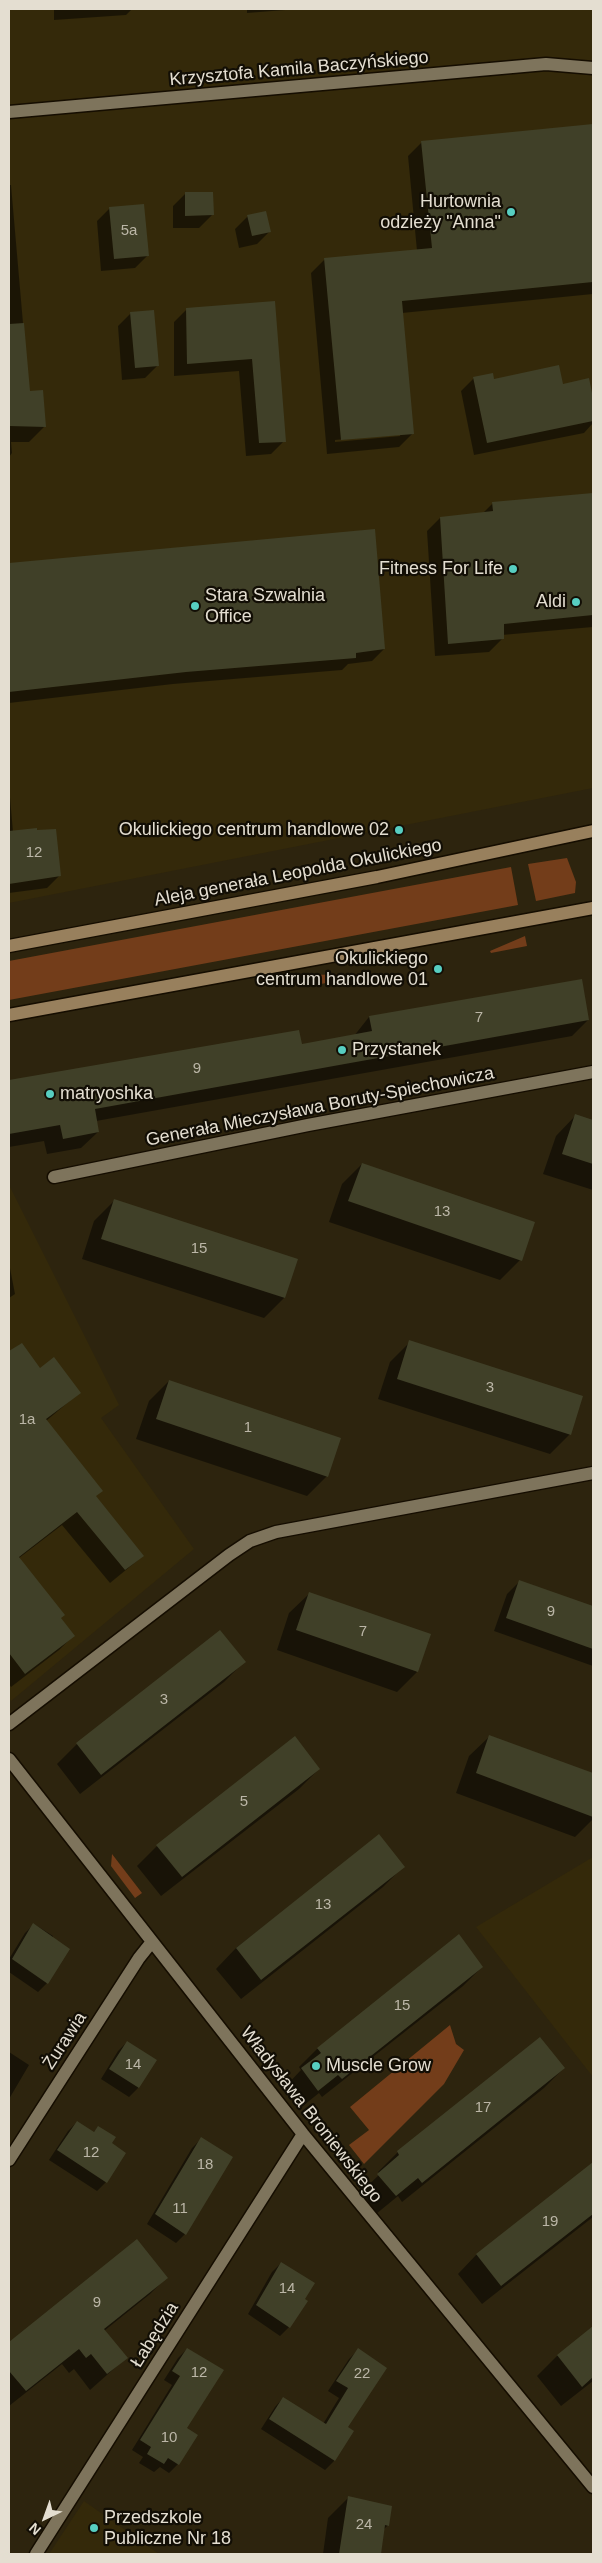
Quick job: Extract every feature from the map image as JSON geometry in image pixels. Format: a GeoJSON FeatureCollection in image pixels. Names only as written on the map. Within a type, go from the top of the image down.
{"type":"FeatureCollection","features":[{"type":"Feature","properties":{"kind":"main road","name":"Aleja generała Leopolda Okulickiego"},"geometry":{"type":"LineString","coordinates":[[9,946],[376,877],[593,832]]}},
{"type":"Feature","properties":{"kind":"main road"},"geometry":{"type":"LineString","coordinates":[[9,1015],[593,908]]}},
{"type":"Feature","properties":{"kind":"street","name":"Krzysztofa Kamila Baczyńskiego"},"geometry":{"type":"LineString","coordinates":[[9,112],[546,64],[593,68]]}},
{"type":"Feature","properties":{"kind":"street","name":"Generała Mieczysława Boruty-Spiechowicza"},"geometry":{"type":"LineString","coordinates":[[54,1176],[308,1125],[593,1072]]}},
{"type":"Feature","properties":{"kind":"street"},"geometry":{"type":"LineString","coordinates":[[9,1724],[229,1554],[250,1542],[276,1532],[593,1473]]}},
{"type":"Feature","properties":{"kind":"street","name":"Władysława Broniewskiego"},"geometry":{"type":"LineString","coordinates":[[9,1759],[151,1943],[303,2134],[593,2487]]}},
{"type":"Feature","properties":{"kind":"street","name":"Żurawia"},"geometry":{"type":"LineString","coordinates":[[9,2160],[139,1958],[151,1943]]}},
{"type":"Feature","properties":{"kind":"street","name":"Łabędzia"},"geometry":{"type":"LineString","coordinates":[[36,2554],[303,2134]]}},
{"type":"Feature","properties":{"kind":"shaded area"},"geometry":{"type":"Polygon","coordinates":[[[9,9],[593,9],[593,788],[9,903],[9,9]]]}},
{"type":"Feature","properties":{"kind":"shaded area"},"geometry":{"type":"Polygon","coordinates":[[[567,858],[576,882],[575,893],[536,901],[528,864],[567,858]]]}},
{"type":"Feature","properties":{"kind":"shaded area"},"geometry":{"type":"Polygon","coordinates":[[[511,867],[518,905],[9,1000],[9,961],[511,867]]]}},
{"type":"Feature","properties":{"kind":"shaded area"},"geometry":{"type":"Polygon","coordinates":[[[525,936],[527,946],[491,953],[490,951],[525,936]]]}},
{"type":"Feature","properties":{"kind":"shaded area"},"geometry":{"type":"Polygon","coordinates":[[[371,974],[306,987],[304,975],[371,974]]]}},
{"type":"Feature","properties":{"kind":"shaded area"},"geometry":{"type":"Polygon","coordinates":[[[9,1185],[119,1405],[101,1418],[194,1549],[11,1701],[9,1698],[9,1185]]]}},
{"type":"Feature","properties":{"kind":"shaded area"},"geometry":{"type":"Polygon","coordinates":[[[112,1854],[142,1893],[135,1898],[111,1866],[112,1854]]]}},
{"type":"Feature","properties":{"kind":"shaded area"},"geometry":{"type":"Polygon","coordinates":[[[593,1857],[593,2077],[476,1927],[593,1857]]]}},
{"type":"Feature","properties":{"kind":"shaded area"},"geometry":{"type":"Polygon","coordinates":[[[450,2025],[456,2044],[464,2050],[444,2084],[364,2164],[349,2145],[369,2130],[350,2107],[450,2025]]]}},
{"type":"Feature","properties":{"kind":"shaded area","name":"Przedszkole Publiczne Nr 18"},"geometry":{"type":"Polygon","coordinates":[[[84,2501],[159,2554],[49,2554],[84,2501]]]}},
{"type":"Feature","properties":{"kind":"building","name":"Hurtownia odzieży \"Anna\""},"geometry":{"type":"Polygon","coordinates":[[[593,124],[593,282],[402,301],[414,434],[341,440],[324,258],[432,248],[421,141],[593,124]]]}},
{"type":"Feature","properties":{"kind":"building"},"geometry":{"type":"Polygon","coordinates":[[[185,192],[213,192],[214,215],[185,216],[185,192]]]}},
{"type":"Feature","properties":{"kind":"building"},"geometry":{"type":"Polygon","coordinates":[[[144,204],[149,256],[114,259],[109,207],[144,204]]]}},
{"type":"Feature","properties":{"kind":"building"},"geometry":{"type":"Polygon","coordinates":[[[266,211],[271,232],[252,236],[247,215],[266,211]]]}},
{"type":"Feature","properties":{"kind":"building"},"geometry":{"type":"Polygon","coordinates":[[[275,301],[286,442],[259,443],[252,359],[187,364],[186,308],[275,301]]]}},
{"type":"Feature","properties":{"kind":"building"},"geometry":{"type":"Polygon","coordinates":[[[154,310],[159,366],[135,368],[130,312],[154,310]]]}},
{"type":"Feature","properties":{"kind":"building"},"geometry":{"type":"Polygon","coordinates":[[[24,323],[30,391],[43,390],[46,427],[9,426],[9,324],[24,323]]]}},
{"type":"Feature","properties":{"kind":"building"},"geometry":{"type":"Polygon","coordinates":[[[559,365],[563,384],[589,378],[593,398],[593,421],[487,443],[473,377],[493,373],[494,379],[559,365]]]}},
{"type":"Feature","properties":{"kind":"building"},"geometry":{"type":"Polygon","coordinates":[[[593,493],[593,615],[504,624],[504,639],[448,644],[440,517],[493,511],[492,502],[593,493]]]}},
{"type":"Feature","properties":{"kind":"building","name":"Stara Szwalnia Office"},"geometry":{"type":"Polygon","coordinates":[[[375,529],[385,649],[356,653],[356,658],[186,672],[9,692],[9,563],[375,529]]]}},
{"type":"Feature","properties":{"kind":"building"},"geometry":{"type":"Polygon","coordinates":[[[37,828],[37,830],[56,829],[61,876],[9,884],[9,831],[37,828]]]}},
{"type":"Feature","properties":{"kind":"building"},"geometry":{"type":"Polygon","coordinates":[[[582,979],[589,1020],[95,1109],[99,1132],[63,1139],[60,1125],[9,1134],[9,1080],[299,1030],[302,1044],[372,1031],[369,1016],[582,979]]]}},
{"type":"Feature","properties":{"kind":"building"},"geometry":{"type":"Polygon","coordinates":[[[575,1114],[593,1120],[593,1164],[562,1154],[575,1114]]]}},
{"type":"Feature","properties":{"kind":"building"},"geometry":{"type":"Polygon","coordinates":[[[362,1163],[535,1222],[522,1261],[348,1201],[362,1163]]]}},
{"type":"Feature","properties":{"kind":"building"},"geometry":{"type":"Polygon","coordinates":[[[114,1199],[298,1259],[285,1298],[101,1239],[114,1199]]]}},
{"type":"Feature","properties":{"kind":"building"},"geometry":{"type":"Polygon","coordinates":[[[409,1340],[583,1396],[571,1435],[397,1379],[409,1340]]]}},
{"type":"Feature","properties":{"kind":"building"},"geometry":{"type":"Polygon","coordinates":[[[22,1343],[40,1368],[54,1357],[81,1393],[46,1419],[103,1491],[96,1496],[144,1556],[125,1570],[77,1512],[19,1557],[65,1615],[61,1618],[75,1636],[25,1674],[9,1653],[9,1351],[22,1343]]]}},
{"type":"Feature","properties":{"kind":"building"},"geometry":{"type":"Polygon","coordinates":[[[169,1380],[341,1438],[328,1477],[156,1419],[169,1380]]]}},
{"type":"Feature","properties":{"kind":"building"},"geometry":{"type":"Polygon","coordinates":[[[519,1580],[593,1606],[593,1649],[506,1618],[519,1580]]]}},
{"type":"Feature","properties":{"kind":"building"},"geometry":{"type":"Polygon","coordinates":[[[309,1592],[431,1634],[418,1672],[296,1630],[309,1592]]]}},
{"type":"Feature","properties":{"kind":"building"},"geometry":{"type":"Polygon","coordinates":[[[220,1630],[246,1662],[101,1775],[76,1743],[220,1630]]]}},
{"type":"Feature","properties":{"kind":"building"},"geometry":{"type":"Polygon","coordinates":[[[489,1735],[593,1773],[593,1817],[476,1773],[489,1735]]]}},
{"type":"Feature","properties":{"kind":"building"},"geometry":{"type":"Polygon","coordinates":[[[295,1736],[320,1769],[182,1877],[156,1845],[295,1736]]]}},
{"type":"Feature","properties":{"kind":"building"},"geometry":{"type":"Polygon","coordinates":[[[379,1834],[405,1867],[261,1980],[236,1948],[379,1834]]]}},
{"type":"Feature","properties":{"kind":"building"},"geometry":{"type":"Polygon","coordinates":[[[33,1923],[70,1949],[48,1984],[12,1959],[33,1923]]]}},
{"type":"Feature","properties":{"kind":"building"},"geometry":{"type":"Polygon","coordinates":[[[459,1934],[483,1967],[342,2079],[338,2075],[318,2091],[301,2068],[321,2053],[317,2048],[459,1934]]]}},
{"type":"Feature","properties":{"kind":"building"},"geometry":{"type":"Polygon","coordinates":[[[540,2037],[565,2068],[422,2183],[418,2178],[396,2196],[377,2174],[399,2155],[397,2151],[540,2037]]]}},
{"type":"Feature","properties":{"kind":"building"},"geometry":{"type":"Polygon","coordinates":[[[127,2041],[157,2060],[139,2088],[109,2069],[127,2041]]]}},
{"type":"Feature","properties":{"kind":"building"},"geometry":{"type":"Polygon","coordinates":[[[77,2121],[94,2132],[98,2126],[116,2137],[112,2143],[126,2153],[107,2183],[57,2150],[77,2121]]]}},
{"type":"Feature","properties":{"kind":"building"},"geometry":{"type":"Polygon","coordinates":[[[201,2137],[233,2157],[186,2235],[155,2214],[201,2137]]]}},
{"type":"Feature","properties":{"kind":"building"},"geometry":{"type":"Polygon","coordinates":[[[593,2162],[593,2214],[501,2286],[476,2254],[593,2162]]]}},
{"type":"Feature","properties":{"kind":"building"},"geometry":{"type":"Polygon","coordinates":[[[137,2239],[168,2278],[104,2329],[128,2358],[107,2374],[91,2354],[86,2358],[79,2349],[26,2391],[9,2371],[9,2342],[137,2239]]]}},
{"type":"Feature","properties":{"kind":"building"},"geometry":{"type":"Polygon","coordinates":[[[281,2262],[315,2283],[305,2299],[308,2301],[290,2328],[256,2305],[281,2262]]]}},
{"type":"Feature","properties":{"kind":"building"},"geometry":{"type":"Polygon","coordinates":[[[593,2326],[593,2377],[582,2387],[557,2355],[593,2326]]]}},
{"type":"Feature","properties":{"kind":"building"},"geometry":{"type":"Polygon","coordinates":[[[187,2348],[224,2370],[187,2428],[198,2435],[179,2465],[168,2458],[164,2464],[147,2454],[151,2447],[140,2440],[180,2376],[172,2371],[187,2348]]]}},
{"type":"Feature","properties":{"kind":"building"},"geometry":{"type":"Polygon","coordinates":[[[358,2348],[387,2368],[348,2427],[354,2431],[335,2461],[269,2419],[283,2397],[326,2424],[348,2388],[336,2381],[358,2348]]]}},
{"type":"Feature","properties":{"kind":"building"},"geometry":{"type":"Polygon","coordinates":[[[348,2496],[392,2506],[389,2526],[385,2525],[381,2554],[339,2554],[348,2496]]]}},
{"type":"Feature","properties":{"kind":"place","name":"Hurtownia odzieży \"Anna\""},"geometry":{"type":"Point","coordinates":[511,212]}},
{"type":"Feature","properties":{"kind":"place","name":"Fitness For Life"},"geometry":{"type":"Point","coordinates":[513,569]}},
{"type":"Feature","properties":{"kind":"place","name":"Aldi"},"geometry":{"type":"Point","coordinates":[576,602]}},
{"type":"Feature","properties":{"kind":"place","name":"Stara Szwalnia Office"},"geometry":{"type":"Point","coordinates":[195,606]}},
{"type":"Feature","properties":{"kind":"place","name":"Okulickiego centrum handlowe 02"},"geometry":{"type":"Point","coordinates":[399,830]}},
{"type":"Feature","properties":{"kind":"place","name":"Okulickiego centrum handlowe 01"},"geometry":{"type":"Point","coordinates":[438,969]}},
{"type":"Feature","properties":{"kind":"place","name":"Przystanek"},"geometry":{"type":"Point","coordinates":[342,1050]}},
{"type":"Feature","properties":{"kind":"place","name":"matryoshka"},"geometry":{"type":"Point","coordinates":[50,1094]}},
{"type":"Feature","properties":{"kind":"place","name":"Muscle Grow"},"geometry":{"type":"Point","coordinates":[316,2066]}},
{"type":"Feature","properties":{"kind":"place","name":"Przedszkole Publiczne Nr 18"},"geometry":{"type":"Point","coordinates":[94,2528]}}]}
